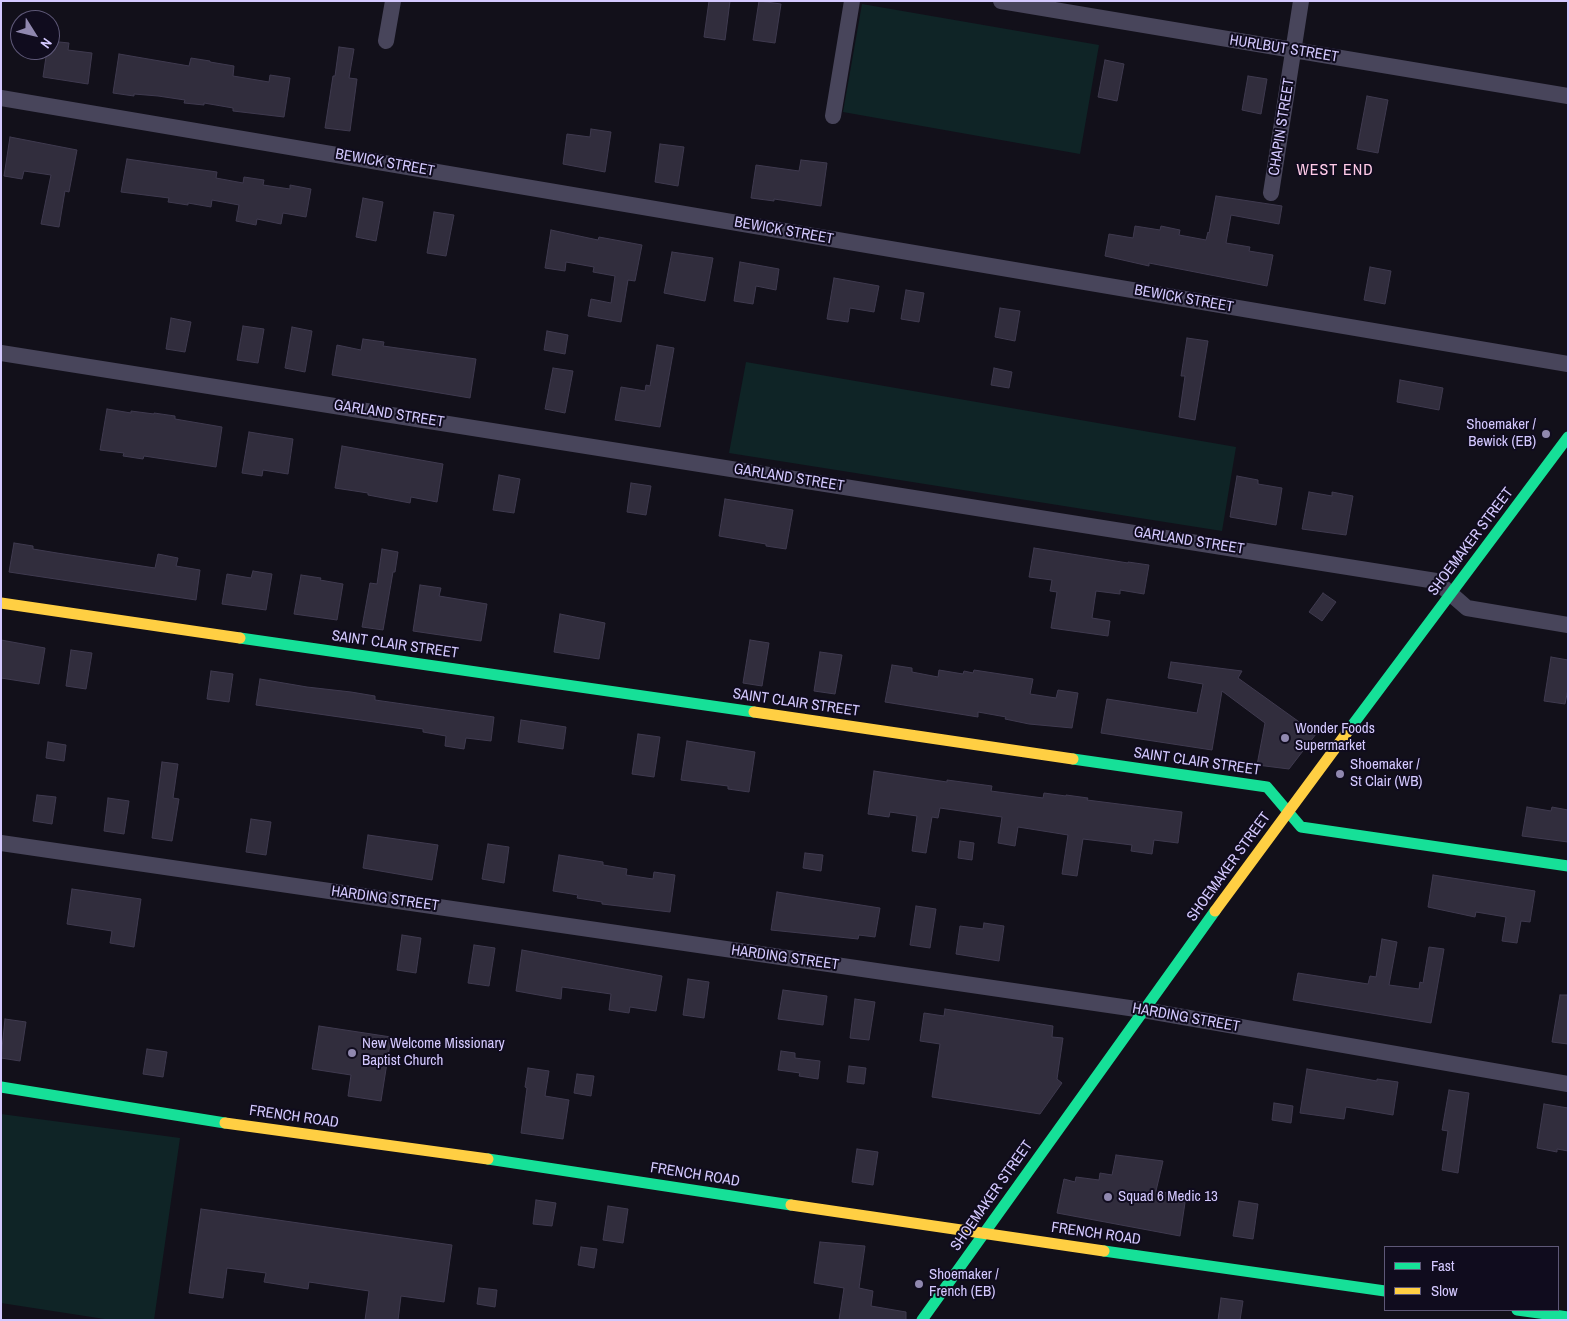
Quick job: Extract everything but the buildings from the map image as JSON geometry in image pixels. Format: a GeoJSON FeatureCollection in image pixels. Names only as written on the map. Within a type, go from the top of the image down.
{"type":"FeatureCollection","features":[{"type":"Feature","properties":{"kind":"street"},"geometry":{"type":"LineString","coordinates":[[386,41],[393,1]]}},
{"type":"Feature","properties":{"kind":"street"},"geometry":{"type":"LineString","coordinates":[[833,116],[852,1]]}},
{"type":"Feature","properties":{"kind":"street","name":"HURLBUT STREET"},"geometry":{"type":"LineString","coordinates":[[1001,1],[1568,96]]}},
{"type":"Feature","properties":{"kind":"street","name":"CHAPIN STREET"},"geometry":{"type":"LineString","coordinates":[[1272,193],[1301,1]]}},
{"type":"Feature","properties":{"kind":"street","name":"BEWICK STREET"},"geometry":{"type":"LineString","coordinates":[[1,98],[1568,364]]}},
{"type":"Feature","properties":{"kind":"street","name":"GARLAND STREET"},"geometry":{"type":"LineString","coordinates":[[1,353],[1436,581],[1467,608],[1568,625]]}},
{"type":"Feature","properties":{"kind":"street","name":"SHOEMAKER STREET"},"geometry":{"type":"LineString","coordinates":[[922,1320],[1143,1010],[1288,811],[1568,437]]}},
{"type":"Feature","properties":{"kind":"street","name":"SAINT CLAIR STREET"},"geometry":{"type":"LineString","coordinates":[[1,603],[1267,787],[1301,828],[1568,866]]}},
{"type":"Feature","properties":{"kind":"street","name":"HARDING STREET"},"geometry":{"type":"LineString","coordinates":[[1,843],[1143,1010],[1568,1084]]}},
{"type":"Feature","properties":{"kind":"street","name":"FRENCH ROAD"},"geometry":{"type":"LineString","coordinates":[[1,1087],[265,1128],[984,1234],[1384,1291]]}},
{"type":"Feature","properties":{"kind":"street"},"geometry":{"type":"LineString","coordinates":[[1524,1311],[1568,1317]]}},
{"type":"Feature","properties":{"kind":"green space"},"geometry":{"type":"Polygon","coordinates":[[[862,4],[1099,45],[1080,154],[843,112],[862,4]]]}},
{"type":"Feature","properties":{"kind":"green space"},"geometry":{"type":"Polygon","coordinates":[[[746,362],[1236,447],[1222,531],[729,453],[746,362]]]}},
{"type":"Feature","properties":{"kind":"green space"},"geometry":{"type":"Polygon","coordinates":[[[1,1114],[180,1138],[154,1320],[111,1320],[1,1303],[1,1114]]]}},
{"type":"Feature","properties":{"kind":"traffic: fast"},"geometry":{"type":"LineString","coordinates":[[1348,731],[1568,437]]}},
{"type":"Feature","properties":{"kind":"traffic: fast"},"geometry":{"type":"LineString","coordinates":[[240,638],[754,712]]}},
{"type":"Feature","properties":{"kind":"traffic: fast"},"geometry":{"type":"LineString","coordinates":[[1073,759],[1267,787],[1301,827],[1568,866]]}},
{"type":"Feature","properties":{"kind":"traffic: fast"},"geometry":{"type":"LineString","coordinates":[[922,1320],[1215,911]]}},
{"type":"Feature","properties":{"kind":"traffic: fast"},"geometry":{"type":"LineString","coordinates":[[1,1087],[225,1123]]}},
{"type":"Feature","properties":{"kind":"traffic: fast"},"geometry":{"type":"LineString","coordinates":[[488,1159],[791,1205]]}},
{"type":"Feature","properties":{"kind":"traffic: fast"},"geometry":{"type":"LineString","coordinates":[[1104,1251],[1384,1291]]}},
{"type":"Feature","properties":{"kind":"traffic: fast"},"geometry":{"type":"LineString","coordinates":[[1524,1311],[1568,1317]]}},
{"type":"Feature","properties":{"kind":"traffic: slow"},"geometry":{"type":"LineString","coordinates":[[1,603],[240,638]]}},
{"type":"Feature","properties":{"kind":"traffic: slow"},"geometry":{"type":"LineString","coordinates":[[754,712],[1073,759]]}},
{"type":"Feature","properties":{"kind":"traffic: slow"},"geometry":{"type":"LineString","coordinates":[[1215,911],[1348,731]]}},
{"type":"Feature","properties":{"kind":"traffic: slow"},"geometry":{"type":"LineString","coordinates":[[225,1123],[488,1159]]}},
{"type":"Feature","properties":{"kind":"traffic: slow"},"geometry":{"type":"LineString","coordinates":[[791,1205],[1104,1251]]}},
{"type":"Feature","properties":{"kind":"place","name":"Shoemaker / Bewick (EB)"},"geometry":{"type":"Point","coordinates":[1546,434]}},
{"type":"Feature","properties":{"kind":"place","name":"Wonder Foods Supermarket"},"geometry":{"type":"Point","coordinates":[1285,738]}},
{"type":"Feature","properties":{"kind":"place","name":"Shoemaker / St Clair (WB)"},"geometry":{"type":"Point","coordinates":[1340,774]}},
{"type":"Feature","properties":{"kind":"place","name":"New Welcome Missionary Baptist Church"},"geometry":{"type":"Point","coordinates":[352,1053]}},
{"type":"Feature","properties":{"kind":"place","name":"Squad 6 Medic 13"},"geometry":{"type":"Point","coordinates":[1108,1197]}},
{"type":"Feature","properties":{"kind":"place","name":"Shoemaker / French (EB)"},"geometry":{"type":"Point","coordinates":[919,1284]}},
{"type":"Feature","properties":{"kind":"district","name":"WEST END"},"geometry":{"type":"Point","coordinates":[1335,171]}}]}
